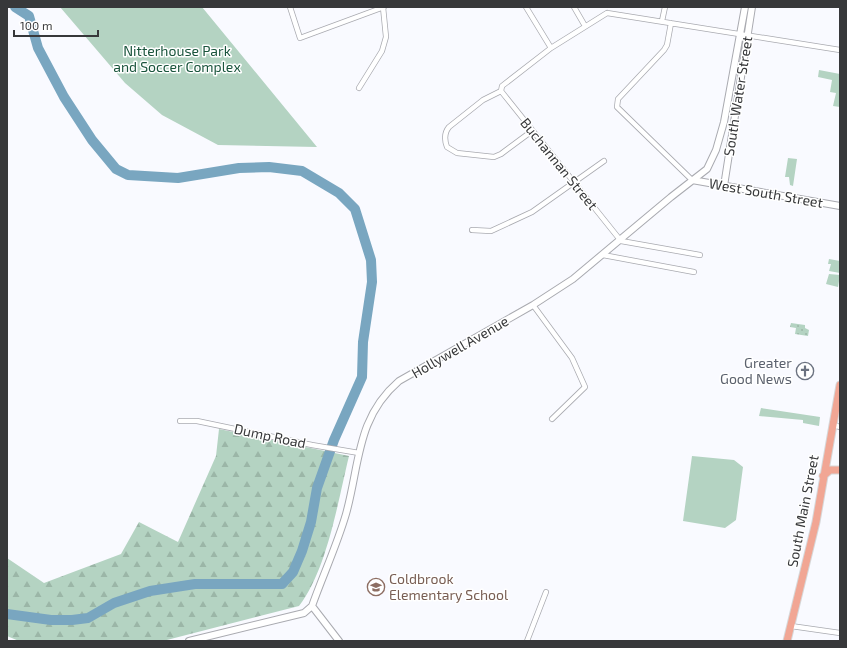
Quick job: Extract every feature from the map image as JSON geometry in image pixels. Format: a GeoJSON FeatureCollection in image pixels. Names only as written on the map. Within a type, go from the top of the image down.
{"type":"FeatureCollection","features":[{"type":"Feature","properties":{"kind":"main road","name":"South Main Street"},"geometry":{"type":"LineString","coordinates":[[787,641],[815,529],[826,461],[836,426],[840,385]]}},
{"type":"Feature","properties":{"kind":"main road"},"geometry":{"type":"LineString","coordinates":[[826,461],[837,470]]}},
{"type":"Feature","properties":{"kind":"main road"},"geometry":{"type":"LineString","coordinates":[[823,476],[828,471],[837,470]]}},
{"type":"Feature","properties":{"kind":"street"},"geometry":{"type":"LineString","coordinates":[[290,7],[300,38],[383,7],[386,37],[382,51],[359,88]]}},
{"type":"Feature","properties":{"kind":"street"},"geometry":{"type":"LineString","coordinates":[[526,7],[551,48]]}},
{"type":"Feature","properties":{"kind":"street"},"geometry":{"type":"LineString","coordinates":[[574,7],[585,26]]}},
{"type":"Feature","properties":{"kind":"street"},"geometry":{"type":"LineString","coordinates":[[605,7],[607,13]]}},
{"type":"Feature","properties":{"kind":"street"},"geometry":{"type":"LineString","coordinates":[[662,22],[665,7]]}},
{"type":"Feature","properties":{"kind":"street","name":"South Water Street"},"geometry":{"type":"LineString","coordinates":[[724,186],[744,35],[746,7]]}},
{"type":"Feature","properties":{"kind":"street","name":"South Water Street"},"geometry":{"type":"LineString","coordinates":[[744,35],[752,7]]}},
{"type":"Feature","properties":{"kind":"street"},"geometry":{"type":"LineString","coordinates":[[532,131],[501,154],[494,157],[457,153],[447,147],[445,137],[446,132],[450,127],[483,100],[501,91],[502,86],[551,48],[607,13],[840,50]]}},
{"type":"Feature","properties":{"kind":"street"},"geometry":{"type":"LineString","coordinates":[[671,23],[667,45],[664,50],[618,99],[616,103],[617,107],[692,180]]}},
{"type":"Feature","properties":{"kind":"street","name":"Hollywell Avenue"},"geometry":{"type":"LineString","coordinates":[[312,606],[341,528],[366,425],[377,404],[387,391],[399,381],[533,305],[573,279],[707,169],[716,150],[744,35]]}},
{"type":"Feature","properties":{"kind":"street","name":"Buchannan Street"},"geometry":{"type":"LineString","coordinates":[[501,91],[621,241]]}},
{"type":"Feature","properties":{"kind":"street"},"geometry":{"type":"LineString","coordinates":[[472,230],[491,231],[532,212],[604,161]]}},
{"type":"Feature","properties":{"kind":"street","name":"West South Street"},"geometry":{"type":"LineString","coordinates":[[692,180],[840,206]]}},
{"type":"Feature","properties":{"kind":"street"},"geometry":{"type":"LineString","coordinates":[[621,241],[700,255]]}},
{"type":"Feature","properties":{"kind":"street"},"geometry":{"type":"LineString","coordinates":[[603,255],[694,272]]}},
{"type":"Feature","properties":{"kind":"street"},"geometry":{"type":"LineString","coordinates":[[533,305],[572,358],[585,387],[552,419]]}},
{"type":"Feature","properties":{"kind":"street","name":"Dump Road"},"geometry":{"type":"LineString","coordinates":[[180,421],[197,421],[312,446],[359,453]]}},
{"type":"Feature","properties":{"kind":"street"},"geometry":{"type":"LineString","coordinates":[[527,641],[546,592]]}},
{"type":"Feature","properties":{"kind":"street"},"geometry":{"type":"LineString","coordinates":[[189,641],[304,614],[312,606],[339,641]]}},
{"type":"Feature","properties":{"kind":"street"},"geometry":{"type":"LineString","coordinates":[[791,626],[840,632]]}},
{"type":"Feature","properties":{"kind":"green space","name":"Nitterhouse Park and Soccer Complex"},"geometry":{"type":"Polygon","coordinates":[[[60,7],[202,7],[317,147],[218,145],[162,115],[125,83],[60,7]]]}},
{"type":"Feature","properties":{"kind":"green space"},"geometry":{"type":"Polygon","coordinates":[[[819,70],[840,74],[840,107],[833,106],[836,93],[830,92],[832,80],[818,77],[819,70]]]}},
{"type":"Feature","properties":{"kind":"green space"},"geometry":{"type":"Polygon","coordinates":[[[788,158],[797,159],[793,186],[790,185],[789,177],[785,177],[788,158]]]}},
{"type":"Feature","properties":{"kind":"green space"},"geometry":{"type":"Polygon","coordinates":[[[829,259],[840,261],[840,273],[829,271],[831,264],[828,264],[829,259]]]}},
{"type":"Feature","properties":{"kind":"green space"},"geometry":{"type":"Polygon","coordinates":[[[829,274],[840,275],[838,287],[826,284],[829,274]]]}},
{"type":"Feature","properties":{"kind":"green space"},"geometry":{"type":"Polygon","coordinates":[[[791,323],[805,325],[805,328],[809,330],[808,336],[795,334],[796,328],[790,327],[791,323]]]}},
{"type":"Feature","properties":{"kind":"green space"},"geometry":{"type":"Polygon","coordinates":[[[761,408],[820,417],[819,426],[803,423],[803,420],[759,416],[761,408]]]}},
{"type":"Feature","properties":{"kind":"green space"},"geometry":{"type":"Polygon","coordinates":[[[219,429],[349,456],[336,514],[324,555],[309,591],[299,606],[163,641],[19,641],[7,636],[7,558],[44,583],[121,554],[139,522],[178,542],[216,456],[219,429]]]}},
{"type":"Feature","properties":{"kind":"green space"},"geometry":{"type":"Polygon","coordinates":[[[692,456],[734,460],[743,467],[736,520],[725,528],[683,521],[692,456]]]}},
{"type":"Feature","properties":{"kind":"waterway"},"geometry":{"type":"LineString","coordinates":[[7,614],[51,620],[72,620],[88,618],[114,603],[150,591],[195,584],[282,584],[293,572],[302,551],[311,522],[317,488],[334,440],[362,377],[363,342],[372,282],[371,260],[355,209],[339,193],[302,171],[269,167],[239,168],[178,178],[128,175],[116,169],[92,140],[64,97],[38,48],[29,16],[15,7]]}},
{"type":"Feature","properties":{"kind":"place","name":"Greater Good News"},"geometry":{"type":"Point","coordinates":[805,371]}},
{"type":"Feature","properties":{"kind":"place","name":"Coldbrook Elementary School"},"geometry":{"type":"Point","coordinates":[376,587]}}]}
